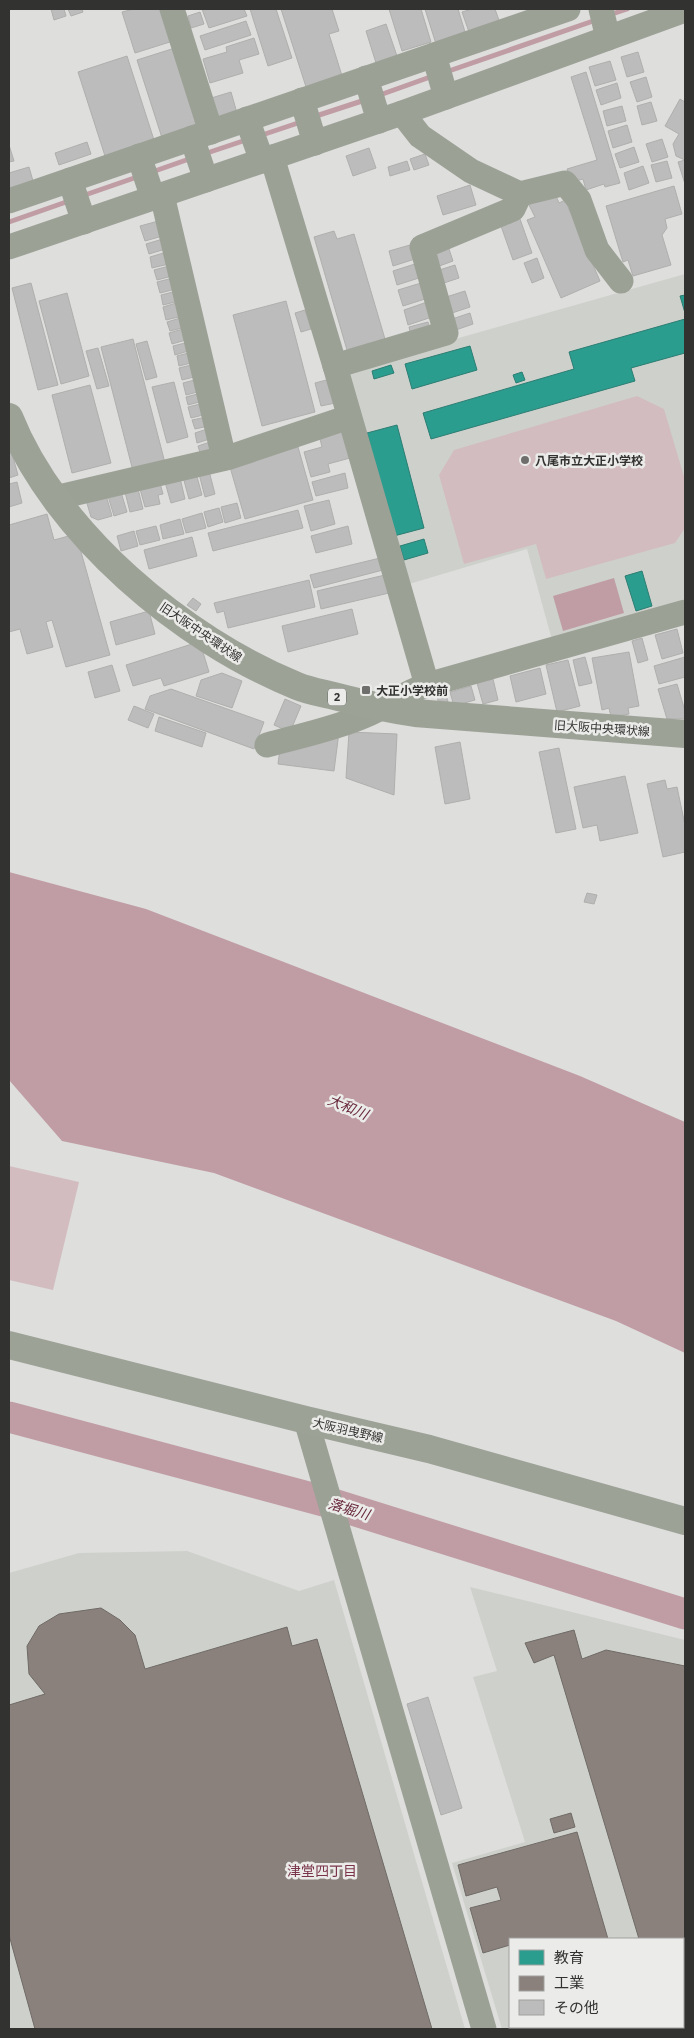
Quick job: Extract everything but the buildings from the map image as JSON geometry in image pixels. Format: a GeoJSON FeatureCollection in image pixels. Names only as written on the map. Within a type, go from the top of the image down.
{"type":"FeatureCollection","features":[{"type":"Feature","properties":{"kind":"main road","name":"旧大阪中央環状線"},"geometry":{"type":"LineString","coordinates":[[9,417],[18,441],[43,484],[79,527],[123,574],[173,616],[237,658],[299,687],[382,709],[415,714],[685,734]]}},
{"type":"Feature","properties":{"kind":"main road","name":"大阪羽曳野線"},"geometry":{"type":"LineString","coordinates":[[9,1346],[430,1449],[685,1521]]}},
{"type":"Feature","properties":{"kind":"street"},"geometry":{"type":"LineString","coordinates":[[172,9],[202,135],[203,172]]}},
{"type":"Feature","properties":{"kind":"street"},"geometry":{"type":"LineString","coordinates":[[9,201],[568,9]]}},
{"type":"Feature","properties":{"kind":"street"},"geometry":{"type":"LineString","coordinates":[[9,247],[81,214],[154,192],[203,172],[264,154],[312,135],[385,113],[507,66],[605,23],[685,10]]}},
{"type":"Feature","properties":{"kind":"street"},"geometry":{"type":"LineString","coordinates":[[496,34],[507,66]]}},
{"type":"Feature","properties":{"kind":"street"},"geometry":{"type":"LineString","coordinates":[[434,55],[444,90]]}},
{"type":"Feature","properties":{"kind":"street"},"geometry":{"type":"LineString","coordinates":[[366,78],[385,113],[471,171],[520,194],[565,183],[580,200],[597,250],[621,281]]}},
{"type":"Feature","properties":{"kind":"street"},"geometry":{"type":"LineString","coordinates":[[302,100],[312,135]]}},
{"type":"Feature","properties":{"kind":"street"},"geometry":{"type":"LineString","coordinates":[[247,119],[264,154],[335,366],[427,685]]}},
{"type":"Feature","properties":{"kind":"street"},"geometry":{"type":"LineString","coordinates":[[139,156],[154,192],[224,458]]}},
{"type":"Feature","properties":{"kind":"street"},"geometry":{"type":"LineString","coordinates":[[70,180],[81,214]]}},
{"type":"Feature","properties":{"kind":"street"},"geometry":{"type":"LineString","coordinates":[[335,366],[446,333],[422,247],[512,209],[520,194]]}},
{"type":"Feature","properties":{"kind":"street"},"geometry":{"type":"LineString","coordinates":[[55,498],[224,458],[292,437],[349,416]]}},
{"type":"Feature","properties":{"kind":"street"},"geometry":{"type":"LineString","coordinates":[[267,745],[362,717],[382,709],[407,692],[427,685],[685,612]]}},
{"type":"Feature","properties":{"kind":"street"},"geometry":{"type":"LineString","coordinates":[[306,1420],[484,2029]]}},
{"type":"Feature","properties":{"kind":"shaded area","name":"八尾市立大正小学校"},"geometry":{"type":"Polygon","coordinates":[[[685,274],[685,599],[552,640],[527,549],[399,587],[342,371],[685,274]]]}},
{"type":"Feature","properties":{"kind":"shaded area"},"geometry":{"type":"Polygon","coordinates":[[[637,396],[664,409],[685,480],[685,528],[675,543],[546,579],[536,544],[464,564],[439,475],[454,450],[637,396]]]}},
{"type":"Feature","properties":{"kind":"shaded area"},"geometry":{"type":"Polygon","coordinates":[[[9,1166],[79,1182],[53,1290],[9,1280],[9,1166]]]}},
{"type":"Feature","properties":{"kind":"shaded area"},"geometry":{"type":"Polygon","coordinates":[[[187,1551],[299,1591],[334,1580],[465,2029],[9,2029],[9,1573],[79,1553],[187,1551]]]}},
{"type":"Feature","properties":{"kind":"shaded area"},"geometry":{"type":"Polygon","coordinates":[[[470,1587],[685,1640],[685,2029],[502,2029],[452,1863],[525,1842],[473,1677],[497,1671],[470,1587]]]}},
{"type":"Feature","properties":{"kind":"water"},"geometry":{"type":"Polygon","coordinates":[[[614,578],[624,613],[563,631],[553,596],[614,578]]]}},
{"type":"Feature","properties":{"kind":"water","name":"大和川"},"geometry":{"type":"Polygon","coordinates":[[[9,872],[146,909],[580,1076],[685,1122],[685,1353],[616,1321],[214,1173],[62,1141],[9,1080],[9,872]]]}},
{"type":"Feature","properties":{"kind":"waterway"},"geometry":{"type":"LineString","coordinates":[[609,15],[627,9]]}},
{"type":"Feature","properties":{"kind":"waterway"},"geometry":{"type":"LineString","coordinates":[[446,72],[596,20]]}},
{"type":"Feature","properties":{"kind":"waterway"},"geometry":{"type":"LineString","coordinates":[[377,96],[433,76]]}},
{"type":"Feature","properties":{"kind":"waterway"},"geometry":{"type":"LineString","coordinates":[[313,117],[365,100]]}},
{"type":"Feature","properties":{"kind":"waterway"},"geometry":{"type":"LineString","coordinates":[[259,136],[301,122]]}},
{"type":"Feature","properties":{"kind":"waterway"},"geometry":{"type":"LineString","coordinates":[[204,154],[246,140]]}},
{"type":"Feature","properties":{"kind":"waterway"},"geometry":{"type":"LineString","coordinates":[[152,172],[192,158]]}},
{"type":"Feature","properties":{"kind":"waterway"},"geometry":{"type":"LineString","coordinates":[[82,196],[140,176]]}},
{"type":"Feature","properties":{"kind":"waterway"},"geometry":{"type":"LineString","coordinates":[[9,222],[69,201]]}},
{"type":"Feature","properties":{"kind":"waterway","name":"落堀川"},"geometry":{"type":"LineString","coordinates":[[9,1417],[327,1502],[685,1614]]}},
{"type":"Feature","properties":{"kind":"place","name":"八尾市立大正小学校"},"geometry":{"type":"Point","coordinates":[525,460]}},
{"type":"Feature","properties":{"kind":"place","name":"大正小学校前"},"geometry":{"type":"Point","coordinates":[366,690]}},
{"type":"Feature","properties":{"kind":"district","name":"津堂四丁目"},"geometry":{"type":"Point","coordinates":[322,1871]}}]}
